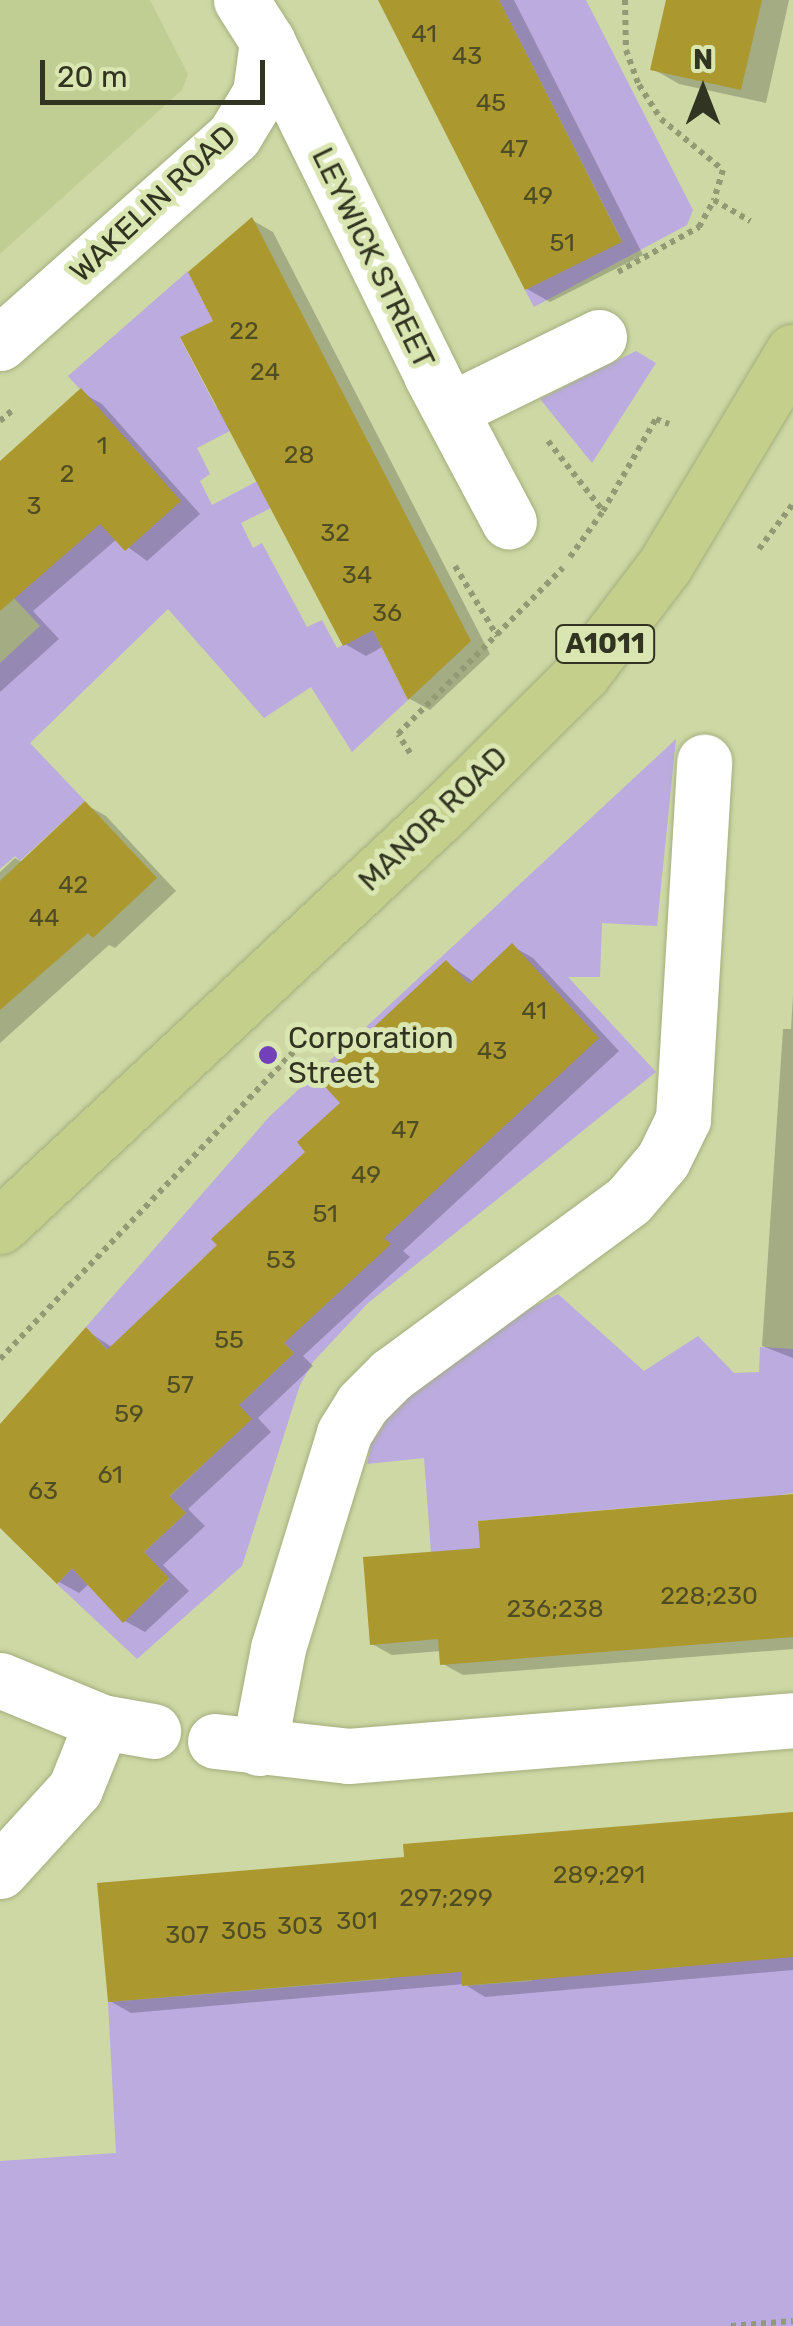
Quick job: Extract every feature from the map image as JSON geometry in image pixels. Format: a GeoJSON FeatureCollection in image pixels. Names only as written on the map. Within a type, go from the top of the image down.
{"type":"FeatureCollection","features":[{"type":"Feature","properties":{"kind":"main road","name":"MANOR ROAD"},"geometry":{"type":"LineString","coordinates":[[0,1226],[446,809],[583,673],[664,564],[793,352]]}},
{"type":"Feature","properties":{"kind":"street","name":"WAKELIN ROAD"},"geometry":{"type":"LineString","coordinates":[[0,343],[234,136],[260,93],[254,21]]}},
{"type":"Feature","properties":{"kind":"street","name":"LEYWICK STREET"},"geometry":{"type":"LineString","coordinates":[[254,21],[509,522]]}},
{"type":"Feature","properties":{"kind":"street"},"geometry":{"type":"LineString","coordinates":[[450,410],[600,337]]}},
{"type":"Feature","properties":{"kind":"street"},"geometry":{"type":"LineString","coordinates":[[704,762],[682,1119],[663,1160],[629,1200],[391,1375],[362,1404],[344,1432],[278,1648],[237,1744],[348,1756],[793,1720]]}},
{"type":"Feature","properties":{"kind":"street"},"geometry":{"type":"LineString","coordinates":[[0,1680],[128,1726],[0,1871]]}},
{"type":"Feature","properties":{"kind":"path"},"geometry":{"type":"LineString","coordinates":[[625,0],[626,50],[639,85],[661,119],[723,170],[714,200],[750,221]]}},
{"type":"Feature","properties":{"kind":"path"},"geometry":{"type":"LineString","coordinates":[[0,422],[30,395]]}},
{"type":"Feature","properties":{"kind":"path"},"geometry":{"type":"LineString","coordinates":[[398,734],[411,754]]}},
{"type":"Feature","properties":{"kind":"path"},"geometry":{"type":"LineString","coordinates":[[731,2326],[793,2321]]}},
{"type":"Feature","properties":{"kind":"shaded area"},"geometry":{"type":"Polygon","coordinates":[[[0,0],[150,0],[188,74],[182,90],[0,254],[0,0]]]}},
{"type":"Feature","properties":{"kind":"shaded area"},"geometry":{"type":"Polygon","coordinates":[[[499,0],[586,0],[693,210],[687,225],[534,307],[525,290],[622,241],[499,0]]]}},
{"type":"Feature","properties":{"kind":"shaded area"},"geometry":{"type":"Polygon","coordinates":[[[188,271],[213,321],[180,338],[216,407],[261,415],[197,448],[210,474],[200,481],[212,505],[288,465],[301,493],[241,523],[253,548],[262,543],[307,627],[322,620],[337,648],[373,630],[408,700],[352,752],[311,687],[264,718],[168,609],[30,743],[85,801],[20,861],[15,856],[0,869],[0,663],[40,626],[0,583],[33,582],[156,473],[68,376],[188,271]]]}},
{"type":"Feature","properties":{"kind":"shaded area"},"geometry":{"type":"Polygon","coordinates":[[[636,351],[656,363],[592,463],[540,399],[636,351]]]}},
{"type":"Feature","properties":{"kind":"shaded area"},"geometry":{"type":"Polygon","coordinates":[[[676,739],[657,926],[602,923],[600,977],[568,977],[656,1072],[368,1303],[313,1362],[300,1385],[242,1566],[137,1659],[57,1584],[72,1568],[123,1622],[169,1579],[144,1552],[186,1513],[169,1497],[251,1419],[239,1405],[294,1353],[203,1258],[149,1310],[122,1365],[86,1327],[269,1117],[676,739]]]}},
{"type":"Feature","properties":{"kind":"shaded area"},"geometry":{"type":"Polygon","coordinates":[[[558,1294],[644,1371],[698,1336],[734,1373],[759,1372],[760,1347],[793,1349],[793,1493],[784,1494],[698,1552],[694,1502],[479,1521],[482,1575],[433,1579],[424,1458],[367,1464],[371,1444],[393,1409],[515,1316],[558,1294]]]}},
{"type":"Feature","properties":{"kind":"shaded area"},"geometry":{"type":"Polygon","coordinates":[[[380,1859],[404,1862],[457,1935],[463,1986],[532,1981],[528,1927],[618,1972],[680,1967],[676,1914],[793,1957],[793,2326],[0,2326],[0,2161],[116,2153],[108,2002],[389,1979],[380,1859]]]}},
{"type":"Feature","properties":{"kind":"building"},"geometry":{"type":"Polygon","coordinates":[[[378,0],[499,0],[622,242],[525,290],[378,0]]]}},
{"type":"Feature","properties":{"kind":"building"},"geometry":{"type":"Polygon","coordinates":[[[666,0],[762,0],[741,90],[650,70],[666,0]]]}},
{"type":"Feature","properties":{"kind":"building"},"geometry":{"type":"Polygon","coordinates":[[[252,217],[471,641],[408,700],[373,630],[343,646],[180,337],[213,321],[188,272],[252,217]]]}},
{"type":"Feature","properties":{"kind":"building"},"geometry":{"type":"Polygon","coordinates":[[[81,388],[181,501],[125,551],[100,524],[0,611],[0,461],[81,388]]]}},
{"type":"Feature","properties":{"kind":"building"},"geometry":{"type":"Polygon","coordinates":[[[85,801],[157,878],[93,938],[88,933],[0,1010],[0,881],[85,801]]]}},
{"type":"Feature","properties":{"kind":"building"},"geometry":{"type":"Polygon","coordinates":[[[512,943],[599,1038],[384,1238],[391,1244],[284,1343],[294,1353],[239,1405],[252,1419],[169,1496],[186,1513],[144,1552],[169,1578],[123,1623],[72,1568],[57,1584],[0,1528],[0,1424],[86,1327],[107,1350],[217,1245],[211,1239],[305,1152],[297,1142],[340,1103],[318,1079],[446,960],[469,984],[512,943]]]}},
{"type":"Feature","properties":{"kind":"building"},"geometry":{"type":"Polygon","coordinates":[[[793,1494],[793,1637],[440,1665],[438,1639],[370,1645],[363,1557],[480,1548],[478,1521],[793,1494]]]}},
{"type":"Feature","properties":{"kind":"building"},"geometry":{"type":"Polygon","coordinates":[[[793,1812],[793,1957],[462,1986],[461,1972],[108,2002],[97,1883],[404,1857],[403,1844],[793,1812]]]}},
{"type":"Feature","properties":{"kind":"place","name":"Corporation Street"},"geometry":{"type":"Point","coordinates":[268,1055]}}]}
